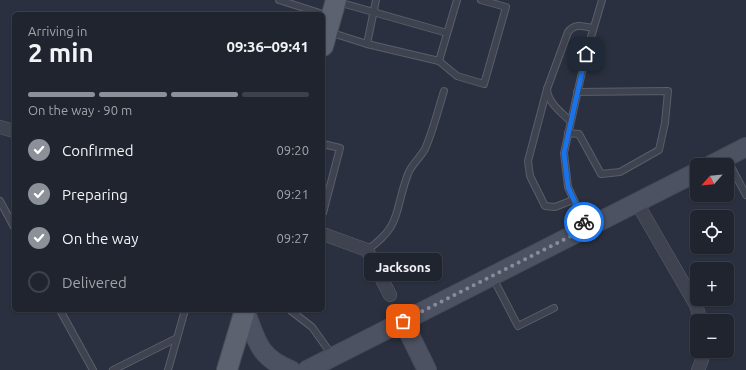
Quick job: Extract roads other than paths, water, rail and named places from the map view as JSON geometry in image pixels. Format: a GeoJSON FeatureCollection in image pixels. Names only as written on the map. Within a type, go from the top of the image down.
{"type":"FeatureCollection","features":[{"type":"Feature","properties":{"kind":"main road"},"geometry":{"type":"LineString","coordinates":[[725,158],[746,147]]}},
{"type":"Feature","properties":{"kind":"main road"},"geometry":{"type":"LineString","coordinates":[[313,369],[403,321],[690,176]]}},
{"type":"Feature","properties":{"kind":"main road"},"geometry":{"type":"LineString","coordinates":[[227,370],[244,312]]}},
{"type":"Feature","properties":{"kind":"main road"},"geometry":{"type":"LineString","coordinates":[[246,312],[262,350],[276,363],[291,370]]}},
{"type":"Feature","properties":{"kind":"main road"},"geometry":{"type":"LineString","coordinates":[[403,321],[427,370]]}},
{"type":"Feature","properties":{"kind":"street"},"geometry":{"type":"LineString","coordinates":[[0,126],[12,130]]}},
{"type":"Feature","properties":{"kind":"street"},"geometry":{"type":"LineString","coordinates":[[637,203],[696,305],[699,314]]}},
{"type":"Feature","properties":{"kind":"street"},"geometry":{"type":"LineString","coordinates":[[325,235],[367,250],[390,295]]}},
{"type":"Feature","properties":{"kind":"street"},"geometry":{"type":"LineString","coordinates":[[698,370],[702,358]]}},
{"type":"Feature","properties":{"kind":"lane"},"geometry":{"type":"LineString","coordinates":[[280,0],[312,12]]}},
{"type":"Feature","properties":{"kind":"lane"},"geometry":{"type":"LineString","coordinates":[[367,44],[376,0]]}},
{"type":"Feature","properties":{"kind":"lane"},"geometry":{"type":"LineString","coordinates":[[438,61],[457,0]]}},
{"type":"Feature","properties":{"kind":"lane"},"geometry":{"type":"LineString","coordinates":[[331,19],[367,44],[438,61],[457,76],[484,84],[506,7],[481,0]]}},
{"type":"Feature","properties":{"kind":"lane"},"geometry":{"type":"LineString","coordinates":[[587,228],[568,187],[564,153],[576,92],[601,1],[594,0]]}},
{"type":"Feature","properties":{"kind":"lane"},"geometry":{"type":"LineString","coordinates":[[331,19],[373,12],[447,33]]}},
{"type":"Feature","properties":{"kind":"lane"},"geometry":{"type":"LineString","coordinates":[[573,200],[555,207],[545,206],[530,176],[528,161],[547,89],[568,32],[572,27],[579,25],[593,28]]}},
{"type":"Feature","properties":{"kind":"lane"},"geometry":{"type":"LineString","coordinates":[[547,89],[551,102],[570,122]]}},
{"type":"Feature","properties":{"kind":"lane"},"geometry":{"type":"LineString","coordinates":[[367,250],[382,240],[394,224],[407,176],[411,167],[424,150],[444,91]]}},
{"type":"Feature","properties":{"kind":"lane"},"geometry":{"type":"LineString","coordinates":[[568,133],[579,134],[601,174],[620,172],[658,150],[665,123],[668,91],[576,92]]}},
{"type":"Feature","properties":{"kind":"lane"},"geometry":{"type":"LineString","coordinates":[[325,144],[340,148],[325,205]]}},
{"type":"Feature","properties":{"kind":"lane"},"geometry":{"type":"LineString","coordinates":[[734,180],[746,195]]}},
{"type":"Feature","properties":{"kind":"lane"},"geometry":{"type":"LineString","coordinates":[[0,201],[12,223]]}},
{"type":"Feature","properties":{"kind":"lane"},"geometry":{"type":"LineString","coordinates":[[492,276],[518,326],[554,308]]}},
{"type":"Feature","properties":{"kind":"lane"},"geometry":{"type":"LineString","coordinates":[[61,312],[93,370]]}},
{"type":"Feature","properties":{"kind":"lane"},"geometry":{"type":"LineString","coordinates":[[168,370],[184,312]]}},
{"type":"Feature","properties":{"kind":"lane"},"geometry":{"type":"LineString","coordinates":[[293,312],[312,327],[333,357]]}},
{"type":"Feature","properties":{"kind":"lane"},"geometry":{"type":"LineString","coordinates":[[113,370],[177,338]]}},
{"type":"Feature","properties":{"kind":"place","name":"Jacksons"},"geometry":{"type":"Point","coordinates":[403,321]}}]}
